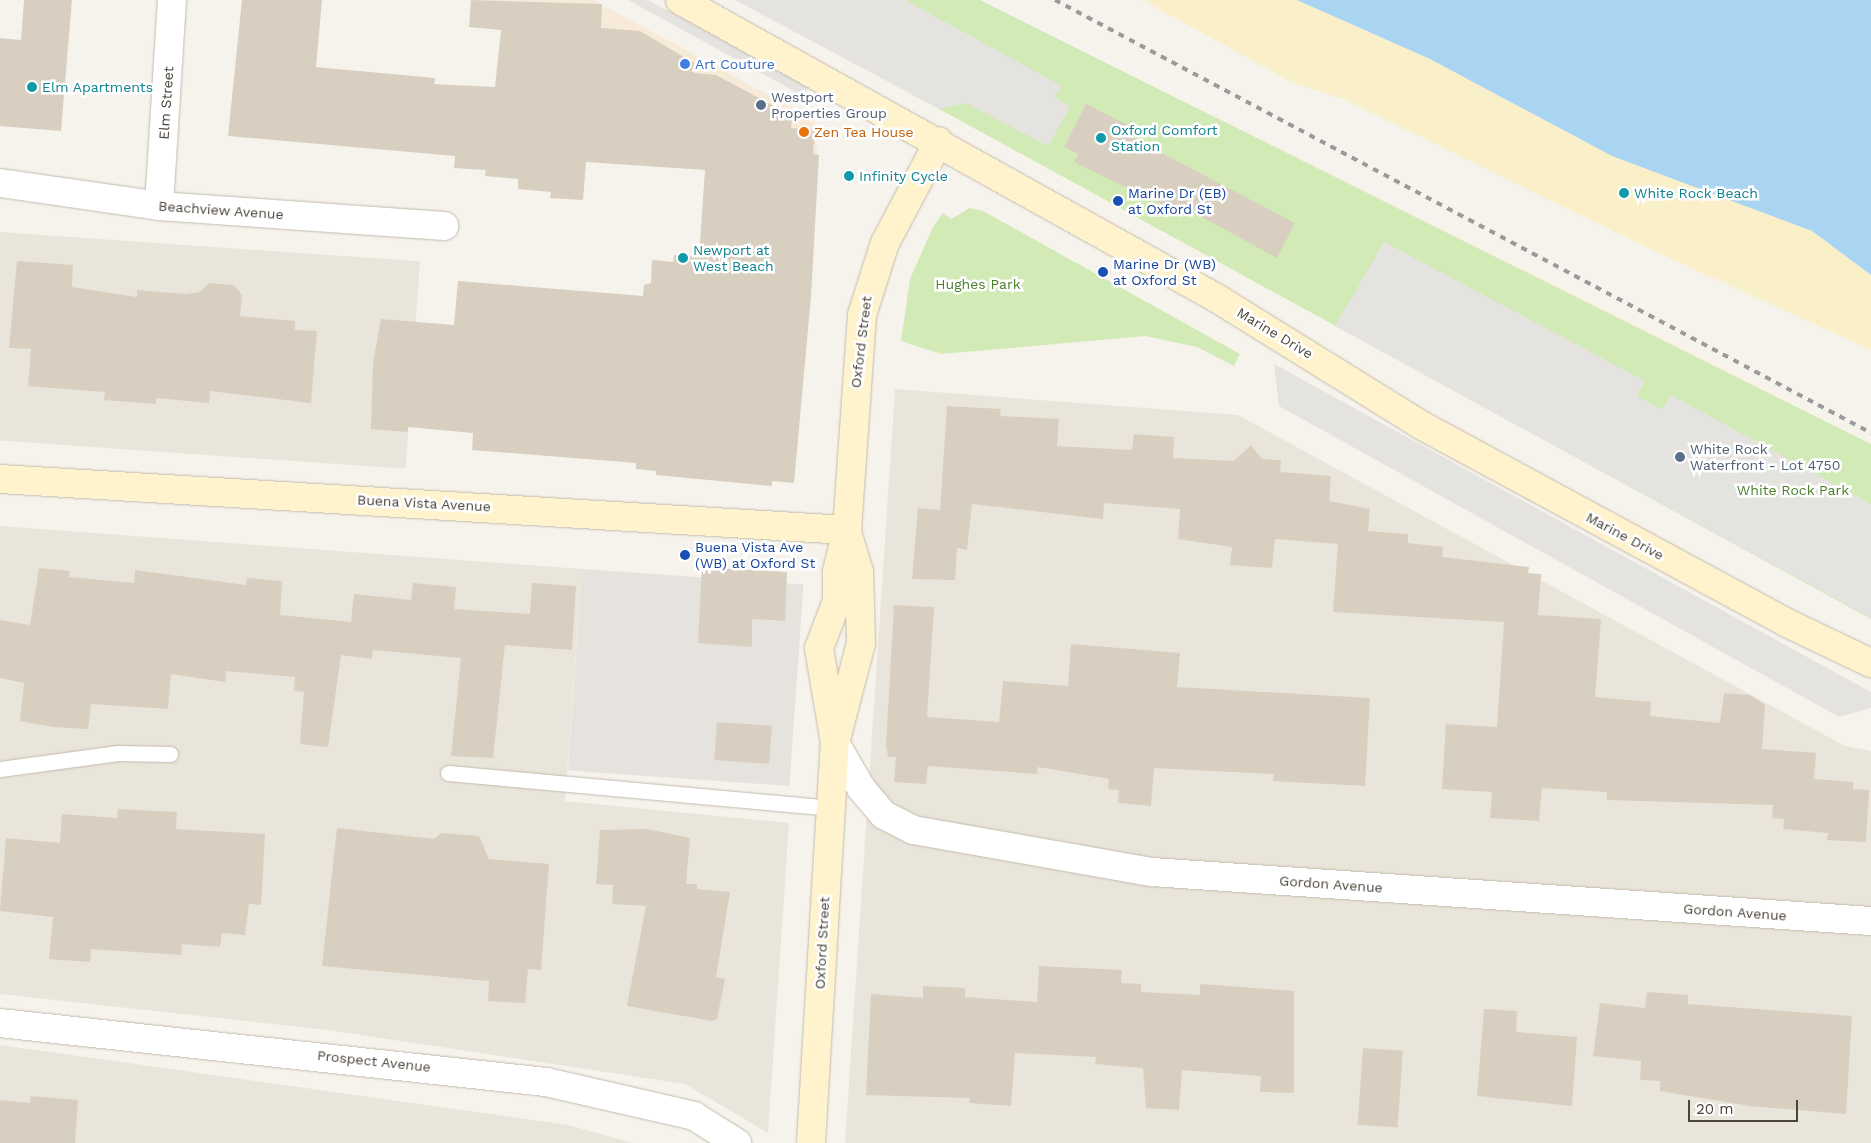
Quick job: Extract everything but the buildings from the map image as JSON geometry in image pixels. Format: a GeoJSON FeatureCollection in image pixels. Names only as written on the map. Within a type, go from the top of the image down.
{"type":"FeatureCollection","features":[{"type":"Feature","properties":{"kind":"street","name":"Elm Street"},"geometry":{"type":"LineString","coordinates":[[159,206],[172,0]]}},
{"type":"Feature","properties":{"kind":"street","name":"Marine Drive"},"geometry":{"type":"LineString","coordinates":[[680,0],[939,141],[1276,333],[1421,425],[1779,619],[1871,663]]}},
{"type":"Feature","properties":{"kind":"street","name":"Oxford Street"},"geometry":{"type":"LineString","coordinates":[[835,743],[819,648],[837,601],[837,571],[847,530],[856,354],[870,279],[939,141]]}},
{"type":"Feature","properties":{"kind":"street","name":"Beachview Avenue"},"geometry":{"type":"LineString","coordinates":[[0,183],[159,206],[444,226]]}},
{"type":"Feature","properties":{"kind":"street","name":"Buena Vista Avenue"},"geometry":{"type":"LineString","coordinates":[[0,479],[847,530]]}},
{"type":"Feature","properties":{"kind":"street","name":"Oxford Street"},"geometry":{"type":"LineString","coordinates":[[811,1143],[835,743],[861,643],[859,572],[847,530]]}},
{"type":"Feature","properties":{"kind":"street","name":"Gordon Avenue"},"geometry":{"type":"LineString","coordinates":[[835,743],[861,788],[884,815],[913,830],[1152,872],[1871,921]]}},
{"type":"Feature","properties":{"kind":"street","name":"Prospect Avenue"},"geometry":{"type":"LineString","coordinates":[[0,1023],[546,1082],[694,1116],[737,1143]]}},
{"type":"Feature","properties":{"kind":"lane"},"geometry":{"type":"LineString","coordinates":[[0,769],[118,753],[170,754]]}},
{"type":"Feature","properties":{"kind":"lane"},"geometry":{"type":"LineString","coordinates":[[448,772],[830,808]]}},
{"type":"Feature","properties":{"kind":"shaded area"},"geometry":{"type":"Polygon","coordinates":[[[484,0],[593,0],[815,120],[818,174],[484,0]]]}},
{"type":"Feature","properties":{"kind":"shaded area"},"geometry":{"type":"Polygon","coordinates":[[[628,0],[648,0],[810,86],[803,96],[628,0]]]}},
{"type":"Feature","properties":{"kind":"shaded area"},"geometry":{"type":"Polygon","coordinates":[[[735,0],[905,0],[1062,86],[1054,97],[1070,107],[1048,146],[966,103],[939,109],[735,0]]]}},
{"type":"Feature","properties":{"kind":"shaded area"},"geometry":{"type":"Polygon","coordinates":[[[0,232],[420,261],[405,469],[0,441],[0,232]]]}},
{"type":"Feature","properties":{"kind":"shaded area","name":"White Rock Waterfront - Lot 4750"},"geometry":{"type":"Polygon","coordinates":[[[1384,242],[1645,381],[1637,396],[1662,410],[1671,395],[1871,504],[1871,618],[1335,326],[1384,242]]]}},
{"type":"Feature","properties":{"kind":"shaded area"},"geometry":{"type":"Polygon","coordinates":[[[1274,364],[1871,692],[1871,708],[1839,717],[1279,406],[1274,364]]]}},
{"type":"Feature","properties":{"kind":"shaded area"},"geometry":{"type":"Polygon","coordinates":[[[895,389],[1238,415],[1845,746],[1871,751],[1871,1143],[845,1143],[895,389]]]}},
{"type":"Feature","properties":{"kind":"shaded area"},"geometry":{"type":"Polygon","coordinates":[[[0,526],[582,569],[565,801],[789,823],[768,1133],[685,1084],[328,1030],[0,994],[0,526]]]}},
{"type":"Feature","properties":{"kind":"shaded area"},"geometry":{"type":"Polygon","coordinates":[[[582,569],[803,584],[789,786],[568,771],[582,569]]]}},
{"type":"Feature","properties":{"kind":"shaded area"},"geometry":{"type":"Polygon","coordinates":[[[0,1045],[568,1125],[633,1143],[0,1143],[0,1045]]]}},
{"type":"Feature","properties":{"kind":"green space","name":"White Rock Park"},"geometry":{"type":"Polygon","coordinates":[[[740,0],[980,0],[1871,444],[1871,619],[740,0]]]}},
{"type":"Feature","properties":{"kind":"green space","name":"Hughes Park"},"geometry":{"type":"Polygon","coordinates":[[[970,208],[983,211],[1240,354],[1234,366],[1197,347],[1145,336],[941,354],[901,341],[910,279],[933,227],[943,213],[951,219],[970,208]]]}},
{"type":"Feature","properties":{"kind":"sand","name":"White Rock Beach"},"geometry":{"type":"Polygon","coordinates":[[[1143,0],[1297,0],[1430,59],[1612,156],[1812,231],[1871,275],[1871,350],[1650,249],[1343,99],[1291,82],[1143,0]]]}},
{"type":"Feature","properties":{"kind":"water"},"geometry":{"type":"Polygon","coordinates":[[[1297,0],[1871,0],[1871,275],[1812,231],[1612,156],[1430,59],[1297,0]]]}},
{"type":"Feature","properties":{"kind":"railway"},"geometry":{"type":"LineString","coordinates":[[1055,0],[1871,433]]}},
{"type":"Feature","properties":{"kind":"place","name":"Art Couture"},"geometry":{"type":"Point","coordinates":[685,64]}},
{"type":"Feature","properties":{"kind":"place","name":"Elm Apartments"},"geometry":{"type":"Point","coordinates":[32,87]}},
{"type":"Feature","properties":{"kind":"place","name":"Westport Properties Group"},"geometry":{"type":"Point","coordinates":[761,105]}},
{"type":"Feature","properties":{"kind":"place","name":"Zen Tea House"},"geometry":{"type":"Point","coordinates":[804,132]}},
{"type":"Feature","properties":{"kind":"place","name":"Oxford Comfort Station"},"geometry":{"type":"Point","coordinates":[1101,138]}},
{"type":"Feature","properties":{"kind":"place","name":"Infinity Cycle"},"geometry":{"type":"Point","coordinates":[849,176]}},
{"type":"Feature","properties":{"kind":"place","name":"White Rock Beach"},"geometry":{"type":"Point","coordinates":[1624,193]}},
{"type":"Feature","properties":{"kind":"place","name":"Marine Dr (EB) at Oxford St"},"geometry":{"type":"Point","coordinates":[1118,201]}},
{"type":"Feature","properties":{"kind":"place","name":"Newport at West Beach"},"geometry":{"type":"Point","coordinates":[683,258]}},
{"type":"Feature","properties":{"kind":"place","name":"Marine Dr (WB) at Oxford St"},"geometry":{"type":"Point","coordinates":[1103,272]}},
{"type":"Feature","properties":{"kind":"place","name":"White Rock Waterfront - Lot 4750"},"geometry":{"type":"Point","coordinates":[1680,457]}},
{"type":"Feature","properties":{"kind":"place","name":"Buena Vista Ave (WB) at Oxford St"},"geometry":{"type":"Point","coordinates":[685,555]}}]}
